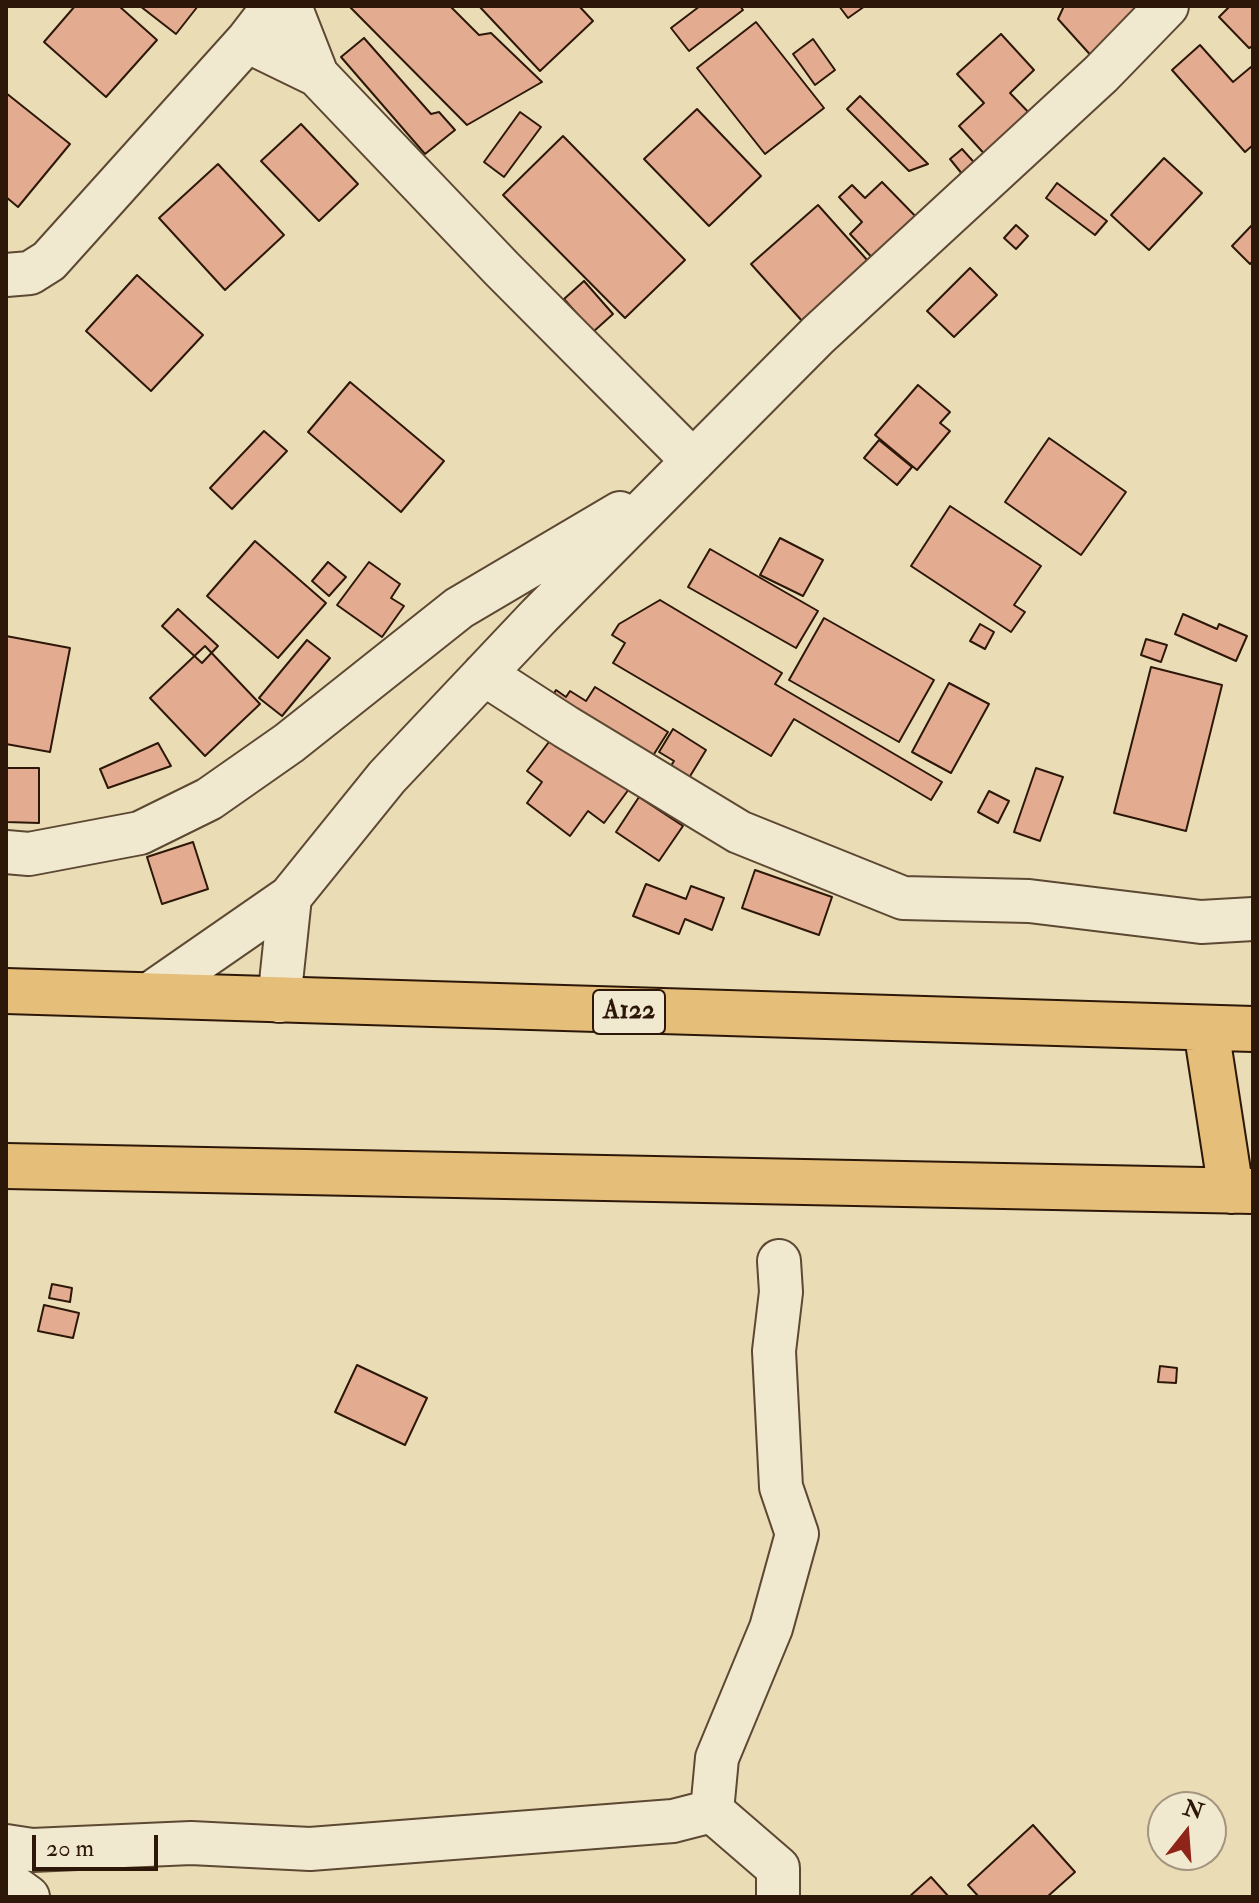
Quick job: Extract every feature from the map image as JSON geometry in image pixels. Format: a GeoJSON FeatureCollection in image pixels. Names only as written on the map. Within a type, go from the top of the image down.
{"type":"FeatureCollection","features":[{"type":"Feature","properties":{"kind":"highway","name":"A122"},"geometry":{"type":"LineString","coordinates":[[6,991],[1253,1029]]}},
{"type":"Feature","properties":{"kind":"highway"},"geometry":{"type":"LineString","coordinates":[[11,1173],[1242,1191],[1206,1029]]}},
{"type":"Feature","properties":{"kind":"street"},"geometry":{"type":"LineString","coordinates":[[6,275],[30,273],[49,261],[247,41],[274,6]]}},
{"type":"Feature","properties":{"kind":"street"},"geometry":{"type":"LineString","coordinates":[[290,6],[317,75]]}},
{"type":"Feature","properties":{"kind":"street"},"geometry":{"type":"LineString","coordinates":[[150,994],[290,897],[387,777],[681,473],[818,335],[1101,74],[1167,6]]}},
{"type":"Feature","properties":{"kind":"street"},"geometry":{"type":"LineString","coordinates":[[247,41],[317,75],[502,269],[681,473]]}},
{"type":"Feature","properties":{"kind":"street"},"geometry":{"type":"LineString","coordinates":[[6,852],[29,854],[140,833],[209,799],[289,743],[459,608],[681,473]]}},
{"type":"Feature","properties":{"kind":"street"},"geometry":{"type":"LineString","coordinates":[[484,674],[739,832],[903,898],[1029,901],[1201,922],[1253,919]]}},
{"type":"Feature","properties":{"kind":"street"},"geometry":{"type":"LineString","coordinates":[[279,1001],[290,897]]}},
{"type":"Feature","properties":{"kind":"street"},"geometry":{"type":"LineString","coordinates":[[712,1811],[717,1758],[771,1628],[797,1534],[781,1487],[774,1351],[781,1292],[779,1261]]}},
{"type":"Feature","properties":{"kind":"street"},"geometry":{"type":"LineString","coordinates":[[6,1846],[46,1850],[191,1843],[310,1849],[673,1821],[712,1811]]}},
{"type":"Feature","properties":{"kind":"street"},"geometry":{"type":"LineString","coordinates":[[712,1811],[778,1868],[778,1897]]}},
{"type":"Feature","properties":{"kind":"street"},"geometry":{"type":"LineString","coordinates":[[6,1881],[28,1897]]}},
{"type":"Feature","properties":{"kind":"building"},"geometry":{"type":"Polygon","coordinates":[[[75,6],[119,6],[157,40],[106,97],[44,42],[75,6]]]}},
{"type":"Feature","properties":{"kind":"building"},"geometry":{"type":"Polygon","coordinates":[[[140,6],[198,6],[176,34],[140,6]]]}},
{"type":"Feature","properties":{"kind":"building"},"geometry":{"type":"Polygon","coordinates":[[[349,6],[450,6],[479,35],[491,33],[542,82],[467,125],[349,6]]]}},
{"type":"Feature","properties":{"kind":"building"},"geometry":{"type":"Polygon","coordinates":[[[479,6],[579,6],[593,21],[540,71],[479,6]]]}},
{"type":"Feature","properties":{"kind":"building"},"geometry":{"type":"Polygon","coordinates":[[[700,6],[740,6],[743,10],[689,51],[671,28],[700,6]]]}},
{"type":"Feature","properties":{"kind":"building"},"geometry":{"type":"Polygon","coordinates":[[[839,6],[865,6],[848,18],[839,6]]]}},
{"type":"Feature","properties":{"kind":"building"},"geometry":{"type":"Polygon","coordinates":[[[1064,6],[1153,6],[1095,60],[1058,19],[1064,6]]]}},
{"type":"Feature","properties":{"kind":"building"},"geometry":{"type":"Polygon","coordinates":[[[1230,6],[1253,6],[1253,46],[1249,48],[1219,17],[1230,6]]]}},
{"type":"Feature","properties":{"kind":"building"},"geometry":{"type":"Polygon","coordinates":[[[756,22],[824,108],[765,154],[697,68],[756,22]]]}},
{"type":"Feature","properties":{"kind":"building"},"geometry":{"type":"Polygon","coordinates":[[[1001,34],[1034,70],[1010,93],[1034,118],[989,159],[959,126],[984,103],[957,74],[1001,34]]]}},
{"type":"Feature","properties":{"kind":"building"},"geometry":{"type":"Polygon","coordinates":[[[364,38],[431,114],[439,112],[455,130],[425,154],[341,57],[364,38]]]}},
{"type":"Feature","properties":{"kind":"building"},"geometry":{"type":"Polygon","coordinates":[[[813,39],[835,70],[815,85],[793,54],[813,39]]]}},
{"type":"Feature","properties":{"kind":"building"},"geometry":{"type":"Polygon","coordinates":[[[1200,45],[1233,82],[1251,67],[1253,69],[1253,145],[1245,152],[1172,70],[1200,45]]]}},
{"type":"Feature","properties":{"kind":"building"},"geometry":{"type":"Polygon","coordinates":[[[6,93],[70,144],[18,207],[6,197],[6,93]]]}},
{"type":"Feature","properties":{"kind":"building"},"geometry":{"type":"Polygon","coordinates":[[[860,96],[928,164],[909,171],[847,109],[860,96]]]}},
{"type":"Feature","properties":{"kind":"building"},"geometry":{"type":"Polygon","coordinates":[[[697,109],[761,176],[709,226],[644,159],[697,109]]]}},
{"type":"Feature","properties":{"kind":"building"},"geometry":{"type":"Polygon","coordinates":[[[520,112],[541,127],[504,177],[484,162],[520,112]]]}},
{"type":"Feature","properties":{"kind":"building"},"geometry":{"type":"Polygon","coordinates":[[[301,124],[358,184],[319,221],[261,161],[301,124]]]}},
{"type":"Feature","properties":{"kind":"building"},"geometry":{"type":"Polygon","coordinates":[[[563,136],[685,260],[625,318],[503,195],[563,136]]]}},
{"type":"Feature","properties":{"kind":"building"},"geometry":{"type":"Polygon","coordinates":[[[962,149],[981,170],[967,180],[950,159],[962,149]]]}},
{"type":"Feature","properties":{"kind":"building"},"geometry":{"type":"Polygon","coordinates":[[[1164,158],[1202,193],[1149,250],[1111,215],[1164,158]]]}},
{"type":"Feature","properties":{"kind":"building"},"geometry":{"type":"Polygon","coordinates":[[[218,164],[284,235],[225,290],[159,218],[218,164]]]}},
{"type":"Feature","properties":{"kind":"building"},"geometry":{"type":"Polygon","coordinates":[[[882,182],[922,223],[878,264],[850,234],[862,222],[839,197],[852,185],[865,198],[882,182]]]}},
{"type":"Feature","properties":{"kind":"building"},"geometry":{"type":"Polygon","coordinates":[[[1057,183],[1107,221],[1095,235],[1046,198],[1057,183]]]}},
{"type":"Feature","properties":{"kind":"building"},"geometry":{"type":"Polygon","coordinates":[[[818,205],[868,261],[811,331],[751,264],[818,205]]]}},
{"type":"Feature","properties":{"kind":"building"},"geometry":{"type":"Polygon","coordinates":[[[1253,224],[1253,261],[1250,264],[1232,246],[1253,224]]]}},
{"type":"Feature","properties":{"kind":"building"},"geometry":{"type":"Polygon","coordinates":[[[1016,225],[1028,236],[1016,249],[1004,238],[1016,225]]]}},
{"type":"Feature","properties":{"kind":"building"},"geometry":{"type":"Polygon","coordinates":[[[970,268],[997,295],[954,337],[927,311],[970,268]]]}},
{"type":"Feature","properties":{"kind":"building"},"geometry":{"type":"Polygon","coordinates":[[[137,275],[203,335],[151,391],[86,331],[137,275]]]}},
{"type":"Feature","properties":{"kind":"building"},"geometry":{"type":"Polygon","coordinates":[[[584,281],[613,314],[593,332],[564,299],[584,281]]]}},
{"type":"Feature","properties":{"kind":"building"},"geometry":{"type":"Polygon","coordinates":[[[350,382],[444,461],[401,512],[308,432],[350,382]]]}},
{"type":"Feature","properties":{"kind":"building"},"geometry":{"type":"Polygon","coordinates":[[[918,385],[950,412],[940,423],[950,431],[917,470],[875,435],[918,385]]]}},
{"type":"Feature","properties":{"kind":"building"},"geometry":{"type":"Polygon","coordinates":[[[264,431],[287,451],[232,509],[210,488],[264,431]]]}},
{"type":"Feature","properties":{"kind":"building"},"geometry":{"type":"Polygon","coordinates":[[[1049,438],[1126,492],[1081,555],[1005,502],[1049,438]]]}},
{"type":"Feature","properties":{"kind":"building"},"geometry":{"type":"Polygon","coordinates":[[[879,440],[912,467],[897,485],[864,458],[879,440]]]}},
{"type":"Feature","properties":{"kind":"building"},"geometry":{"type":"Polygon","coordinates":[[[950,506],[1041,566],[1014,605],[1025,612],[1011,632],[911,566],[950,506]]]}},
{"type":"Feature","properties":{"kind":"building"},"geometry":{"type":"Polygon","coordinates":[[[780,538],[823,560],[803,596],[760,575],[780,538]]]}},
{"type":"Feature","properties":{"kind":"building"},"geometry":{"type":"Polygon","coordinates":[[[255,541],[326,603],[278,658],[207,596],[255,541]]]}},
{"type":"Feature","properties":{"kind":"building"},"geometry":{"type":"Polygon","coordinates":[[[710,549],[818,611],[796,648],[688,587],[710,549]]]}},
{"type":"Feature","properties":{"kind":"building"},"geometry":{"type":"Polygon","coordinates":[[[328,562],[346,577],[329,596],[312,581],[328,562]]]}},
{"type":"Feature","properties":{"kind":"building"},"geometry":{"type":"Polygon","coordinates":[[[369,562],[400,584],[391,598],[404,606],[382,637],[337,605],[369,562]]]}},
{"type":"Feature","properties":{"kind":"building"},"geometry":{"type":"Polygon","coordinates":[[[660,600],[782,673],[775,684],[942,782],[931,800],[794,719],[771,756],[613,663],[625,643],[612,635],[619,624],[660,600]]]}},
{"type":"Feature","properties":{"kind":"building"},"geometry":{"type":"Polygon","coordinates":[[[178,609],[218,646],[202,663],[162,626],[178,609]]]}},
{"type":"Feature","properties":{"kind":"building"},"geometry":{"type":"Polygon","coordinates":[[[1183,614],[1217,629],[1219,624],[1247,636],[1236,661],[1175,634],[1183,614]]]}},
{"type":"Feature","properties":{"kind":"building"},"geometry":{"type":"Polygon","coordinates":[[[824,618],[934,680],[899,742],[789,680],[824,618]]]}},
{"type":"Feature","properties":{"kind":"building"},"geometry":{"type":"Polygon","coordinates":[[[980,624],[994,632],[985,649],[970,641],[980,624]]]}},
{"type":"Feature","properties":{"kind":"building"},"geometry":{"type":"Polygon","coordinates":[[[6,636],[70,648],[50,752],[6,744],[6,636]]]}},
{"type":"Feature","properties":{"kind":"building"},"geometry":{"type":"Polygon","coordinates":[[[1146,639],[1167,645],[1161,662],[1141,655],[1146,639]]]}},
{"type":"Feature","properties":{"kind":"building"},"geometry":{"type":"Polygon","coordinates":[[[307,640],[330,658],[282,716],[259,698],[307,640]]]}},
{"type":"Feature","properties":{"kind":"building"},"geometry":{"type":"Polygon","coordinates":[[[205,646],[260,704],[205,756],[150,698],[205,646]]]}},
{"type":"Feature","properties":{"kind":"building"},"geometry":{"type":"Polygon","coordinates":[[[1151,667],[1222,685],[1186,831],[1114,813],[1151,667]]]}},
{"type":"Feature","properties":{"kind":"building"},"geometry":{"type":"Polygon","coordinates":[[[949,683],[989,704],[951,773],[912,752],[949,683]]]}},
{"type":"Feature","properties":{"kind":"building"},"geometry":{"type":"Polygon","coordinates":[[[595,687],[668,732],[647,765],[548,704],[556,690],[566,697],[570,691],[586,701],[595,687]]]}},
{"type":"Feature","properties":{"kind":"building"},"geometry":{"type":"Polygon","coordinates":[[[673,729],[706,750],[681,791],[662,780],[674,761],[659,752],[673,729]]]}},
{"type":"Feature","properties":{"kind":"building"},"geometry":{"type":"Polygon","coordinates":[[[555,734],[629,789],[604,823],[588,811],[570,836],[527,803],[542,782],[527,771],[555,734]]]}},
{"type":"Feature","properties":{"kind":"building"},"geometry":{"type":"Polygon","coordinates":[[[158,743],[171,766],[108,788],[100,769],[158,743]]]}},
{"type":"Feature","properties":{"kind":"building"},"geometry":{"type":"Polygon","coordinates":[[[6,768],[39,768],[39,823],[6,822],[6,768]]]}},
{"type":"Feature","properties":{"kind":"building"},"geometry":{"type":"Polygon","coordinates":[[[1036,768],[1063,777],[1040,841],[1014,832],[1036,768]]]}},
{"type":"Feature","properties":{"kind":"building"},"geometry":{"type":"Polygon","coordinates":[[[989,791],[1009,801],[998,823],[978,812],[989,791]]]}},
{"type":"Feature","properties":{"kind":"building"},"geometry":{"type":"Polygon","coordinates":[[[639,797],[683,826],[659,861],[616,832],[639,797]]]}},
{"type":"Feature","properties":{"kind":"building"},"geometry":{"type":"Polygon","coordinates":[[[193,842],[208,889],[162,904],[147,857],[193,842]]]}},
{"type":"Feature","properties":{"kind":"building"},"geometry":{"type":"Polygon","coordinates":[[[755,870],[832,897],[819,935],[742,908],[755,870]]]}},
{"type":"Feature","properties":{"kind":"building"},"geometry":{"type":"Polygon","coordinates":[[[646,884],[686,899],[691,886],[724,898],[712,930],[685,919],[679,934],[633,916],[646,884]]]}},
{"type":"Feature","properties":{"kind":"building"},"geometry":{"type":"Polygon","coordinates":[[[52,1284],[72,1288],[70,1302],[49,1298],[52,1284]]]}},
{"type":"Feature","properties":{"kind":"building"},"geometry":{"type":"Polygon","coordinates":[[[44,1305],[79,1313],[73,1338],[38,1331],[44,1305]]]}},
{"type":"Feature","properties":{"kind":"building"},"geometry":{"type":"Polygon","coordinates":[[[357,1365],[427,1398],[405,1445],[335,1412],[357,1365]]]}},
{"type":"Feature","properties":{"kind":"building"},"geometry":{"type":"Polygon","coordinates":[[[1160,1366],[1177,1368],[1176,1383],[1158,1382],[1160,1366]]]}},
{"type":"Feature","properties":{"kind":"building"},"geometry":{"type":"Polygon","coordinates":[[[1033,1825],[1075,1872],[1047,1897],[979,1897],[968,1885],[1033,1825]]]}},
{"type":"Feature","properties":{"kind":"building"},"geometry":{"type":"Polygon","coordinates":[[[931,1877],[949,1897],[909,1897],[931,1877]]]}}]}
